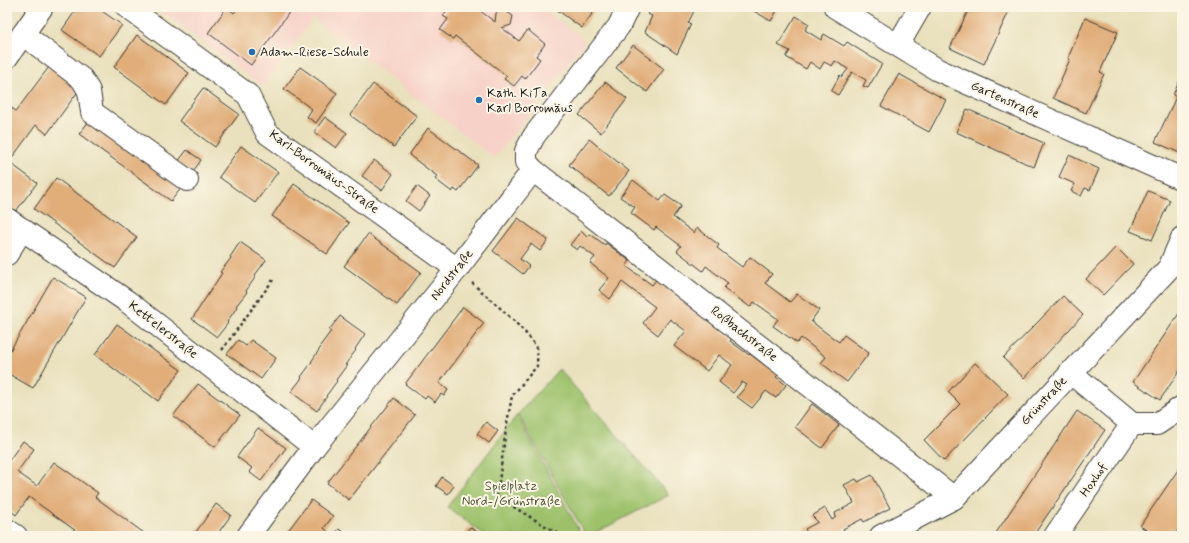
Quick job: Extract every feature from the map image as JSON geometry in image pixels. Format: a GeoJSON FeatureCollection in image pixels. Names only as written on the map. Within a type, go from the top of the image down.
{"type":"FeatureCollection","features":[{"type":"Feature","properties":{"kind":"street"},"geometry":{"type":"LineString","coordinates":[[7,56],[42,7]]}},
{"type":"Feature","properties":{"kind":"street","name":"Karl-Borromäus-Straße"},"geometry":{"type":"LineString","coordinates":[[127,7],[248,95],[267,133],[457,269]]}},
{"type":"Feature","properties":{"kind":"street"},"geometry":{"type":"LineString","coordinates":[[534,170],[526,162],[526,151],[534,136],[619,26],[628,7]]}},
{"type":"Feature","properties":{"kind":"street","name":"Gartenstraße"},"geometry":{"type":"LineString","coordinates":[[835,7],[938,70],[1182,179]]}},
{"type":"Feature","properties":{"kind":"street"},"geometry":{"type":"LineString","coordinates":[[898,45],[920,7]]}},
{"type":"Feature","properties":{"kind":"street"},"geometry":{"type":"LineString","coordinates":[[23,34],[82,79],[89,91],[92,112],[187,180]]}},
{"type":"Feature","properties":{"kind":"street","name":"Nordstraße"},"geometry":{"type":"LineString","coordinates":[[248,536],[314,447],[457,269],[534,170]]}},
{"type":"Feature","properties":{"kind":"street","name":"Roßbachstraße"},"geometry":{"type":"LineString","coordinates":[[534,170],[954,498]]}},
{"type":"Feature","properties":{"kind":"street"},"geometry":{"type":"LineString","coordinates":[[7,254],[15,224]]}},
{"type":"Feature","properties":{"kind":"street","name":"Kettelerstraße"},"geometry":{"type":"LineString","coordinates":[[15,224],[128,302],[314,447]]}},
{"type":"Feature","properties":{"kind":"street","name":"Grünstraße"},"geometry":{"type":"LineString","coordinates":[[881,536],[954,498],[1070,372],[1175,269],[1182,238]]}},
{"type":"Feature","properties":{"kind":"street"},"geometry":{"type":"LineString","coordinates":[[1070,372],[1132,424],[1157,424],[1182,407]]}},
{"type":"Feature","properties":{"kind":"street","name":"Hoxhof"},"geometry":{"type":"LineString","coordinates":[[1055,536],[1132,424]]}},
{"type":"Feature","properties":{"kind":"street"},"geometry":{"type":"LineString","coordinates":[[7,530],[16,536]]}},
{"type":"Feature","properties":{"kind":"path"},"geometry":{"type":"LineString","coordinates":[[457,269],[516,324],[530,338],[536,348],[537,366],[512,396],[497,497],[562,536]]}},
{"type":"Feature","properties":{"kind":"path"},"geometry":{"type":"LineString","coordinates":[[210,366],[273,280]]}},
{"type":"Feature","properties":{"kind":"shaded area","name":"Kath. KiTa Karl Borromäus"},"geometry":{"type":"Polygon","coordinates":[[[155,7],[540,7],[586,41],[494,158],[313,18],[263,86],[155,7]]]}},
{"type":"Feature","properties":{"kind":"green space"},"geometry":{"type":"Polygon","coordinates":[[[559,369],[669,495],[589,536],[586,536],[518,414],[559,369]]]}},
{"type":"Feature","properties":{"kind":"green space","name":"Spielplatz Nord-/Grünstraße"},"geometry":{"type":"Polygon","coordinates":[[[517,415],[582,536],[486,536],[447,507],[517,415]]]}},
{"type":"Feature","properties":{"kind":"building"},"geometry":{"type":"Polygon","coordinates":[[[78,7],[96,7],[122,25],[99,56],[62,30],[78,7]]]}},
{"type":"Feature","properties":{"kind":"building"},"geometry":{"type":"Polygon","coordinates":[[[227,7],[234,13],[239,7],[293,7],[251,65],[208,33],[227,7]]]}},
{"type":"Feature","properties":{"kind":"building"},"geometry":{"type":"Polygon","coordinates":[[[449,7],[475,7],[495,22],[496,13],[504,10],[513,16],[511,25],[502,28],[519,41],[528,30],[545,44],[536,56],[540,59],[525,79],[522,76],[514,86],[504,79],[507,76],[455,36],[453,39],[440,30],[448,19],[443,16],[449,7]]]}},
{"type":"Feature","properties":{"kind":"building"},"geometry":{"type":"Polygon","coordinates":[[[557,7],[597,7],[582,28],[556,9],[557,7]]]}},
{"type":"Feature","properties":{"kind":"building"},"geometry":{"type":"Polygon","coordinates":[[[652,7],[696,7],[688,23],[691,24],[677,54],[645,32],[652,16],[648,14],[652,7]]]}},
{"type":"Feature","properties":{"kind":"building"},"geometry":{"type":"Polygon","coordinates":[[[747,7],[779,7],[771,21],[747,7]]]}},
{"type":"Feature","properties":{"kind":"building"},"geometry":{"type":"Polygon","coordinates":[[[970,7],[1011,7],[984,64],[950,48],[970,7]]]}},
{"type":"Feature","properties":{"kind":"building"},"geometry":{"type":"Polygon","coordinates":[[[796,16],[809,24],[805,30],[821,40],[824,34],[844,46],[847,42],[882,64],[868,88],[863,86],[866,80],[852,72],[838,95],[831,91],[840,75],[842,77],[848,69],[835,61],[832,66],[824,62],[820,69],[810,62],[806,69],[786,57],[790,51],[778,45],[796,16]]]}},
{"type":"Feature","properties":{"kind":"building"},"geometry":{"type":"Polygon","coordinates":[[[1085,18],[1118,32],[1100,72],[1104,74],[1086,113],[1053,98],[1070,59],[1068,58],[1085,18]]]}},
{"type":"Feature","properties":{"kind":"building"},"geometry":{"type":"Polygon","coordinates":[[[137,35],[189,73],[166,105],[114,67],[137,35]]]}},
{"type":"Feature","properties":{"kind":"building"},"geometry":{"type":"Polygon","coordinates":[[[633,45],[664,69],[647,92],[616,68],[633,45]]]}},
{"type":"Feature","properties":{"kind":"building"},"geometry":{"type":"Polygon","coordinates":[[[49,67],[79,90],[47,134],[36,125],[9,162],[37,183],[16,211],[7,204],[7,111],[10,107],[16,111],[49,67]]]}},
{"type":"Feature","properties":{"kind":"building"},"geometry":{"type":"Polygon","coordinates":[[[300,67],[337,93],[316,123],[307,117],[312,109],[284,89],[300,67]]]}},
{"type":"Feature","properties":{"kind":"building"},"geometry":{"type":"Polygon","coordinates":[[[899,74],[946,100],[929,132],[881,106],[899,74]]]}},
{"type":"Feature","properties":{"kind":"building"},"geometry":{"type":"Polygon","coordinates":[[[1182,75],[1182,154],[1155,142],[1176,97],[1173,95],[1182,75]]]}},
{"type":"Feature","properties":{"kind":"building"},"geometry":{"type":"Polygon","coordinates":[[[605,82],[627,99],[601,133],[579,115],[605,82]]]}},
{"type":"Feature","properties":{"kind":"building"},"geometry":{"type":"Polygon","coordinates":[[[373,84],[417,116],[394,147],[350,115],[373,84]]]}},
{"type":"Feature","properties":{"kind":"building"},"geometry":{"type":"Polygon","coordinates":[[[203,88],[239,114],[215,147],[179,121],[203,88]]]}},
{"type":"Feature","properties":{"kind":"building"},"geometry":{"type":"Polygon","coordinates":[[[967,109],[1044,143],[1034,167],[956,132],[967,109]]]}},
{"type":"Feature","properties":{"kind":"building"},"geometry":{"type":"Polygon","coordinates":[[[325,117],[347,133],[336,148],[314,132],[325,117]]]}},
{"type":"Feature","properties":{"kind":"building"},"geometry":{"type":"Polygon","coordinates":[[[90,120],[182,187],[171,201],[79,134],[90,120]]]}},
{"type":"Feature","properties":{"kind":"building"},"geometry":{"type":"Polygon","coordinates":[[[428,128],[478,165],[458,192],[454,189],[452,192],[435,179],[437,176],[409,155],[428,128]]]}},
{"type":"Feature","properties":{"kind":"building"},"geometry":{"type":"Polygon","coordinates":[[[589,139],[629,171],[609,196],[569,165],[589,139]]]}},
{"type":"Feature","properties":{"kind":"building"},"geometry":{"type":"Polygon","coordinates":[[[241,146],[278,172],[255,203],[219,177],[241,146]]]}},
{"type":"Feature","properties":{"kind":"building"},"geometry":{"type":"Polygon","coordinates":[[[187,150],[201,160],[192,173],[177,163],[187,150]]]}},
{"type":"Feature","properties":{"kind":"building"},"geometry":{"type":"Polygon","coordinates":[[[1069,155],[1099,169],[1090,190],[1085,188],[1081,196],[1071,191],[1075,184],[1059,177],[1069,155]]]}},
{"type":"Feature","properties":{"kind":"building"},"geometry":{"type":"Polygon","coordinates":[[[374,160],[393,174],[382,190],[362,176],[374,160]]]}},
{"type":"Feature","properties":{"kind":"building"},"geometry":{"type":"Polygon","coordinates":[[[56,178],[137,237],[115,268],[34,209],[56,178]]]}},
{"type":"Feature","properties":{"kind":"building"},"geometry":{"type":"Polygon","coordinates":[[[633,180],[660,201],[665,195],[681,206],[673,217],[694,233],[697,228],[719,245],[717,248],[742,267],[750,257],[772,274],[765,283],[790,302],[797,294],[819,310],[811,321],[825,332],[839,342],[844,335],[869,353],[847,382],[821,363],[826,357],[801,338],[797,343],[773,326],[778,319],[754,302],[750,307],[724,288],[728,283],[706,266],[703,271],[677,251],[681,246],[656,227],[654,230],[631,213],[635,207],[620,197],[633,180]]]}},
{"type":"Feature","properties":{"kind":"building"},"geometry":{"type":"Polygon","coordinates":[[[294,184],[349,223],[327,254],[272,216],[294,184]]]}},
{"type":"Feature","properties":{"kind":"building"},"geometry":{"type":"Polygon","coordinates":[[[417,186],[430,196],[419,211],[406,201],[417,186]]]}},
{"type":"Feature","properties":{"kind":"building"},"geometry":{"type":"Polygon","coordinates":[[[1148,191],[1170,200],[1152,240],[1130,231],[1148,191]]]}},
{"type":"Feature","properties":{"kind":"building"},"geometry":{"type":"Polygon","coordinates":[[[518,218],[548,240],[540,251],[531,244],[520,259],[529,266],[523,274],[493,251],[518,218]]]}},
{"type":"Feature","properties":{"kind":"building"},"geometry":{"type":"Polygon","coordinates":[[[581,231],[587,237],[590,234],[605,245],[606,243],[630,261],[626,266],[652,285],[656,280],[732,338],[730,341],[778,375],[776,377],[786,385],[776,398],[766,391],[752,408],[737,397],[747,385],[742,382],[733,393],[719,382],[732,365],[719,355],[707,371],[674,346],[686,331],[670,319],[658,335],[643,323],[655,307],[622,282],[610,299],[599,290],[609,278],[590,263],[595,257],[580,246],[577,250],[570,245],[581,231]]]}},
{"type":"Feature","properties":{"kind":"building"},"geometry":{"type":"Polygon","coordinates":[[[368,234],[421,272],[397,305],[344,266],[368,234]]]}},
{"type":"Feature","properties":{"kind":"building"},"geometry":{"type":"Polygon","coordinates":[[[240,242],[266,260],[255,275],[256,276],[246,291],[247,292],[236,306],[237,307],[227,322],[228,323],[217,337],[192,319],[240,242]]]}},
{"type":"Feature","properties":{"kind":"building"},"geometry":{"type":"Polygon","coordinates":[[[1116,247],[1133,264],[1103,295],[1086,279],[1116,247]]]}},
{"type":"Feature","properties":{"kind":"building"},"geometry":{"type":"Polygon","coordinates":[[[53,277],[86,297],[33,388],[7,373],[7,356],[53,277]]]}},
{"type":"Feature","properties":{"kind":"building"},"geometry":{"type":"Polygon","coordinates":[[[1063,296],[1083,315],[1024,378],[1003,358],[1063,296]]]}},
{"type":"Feature","properties":{"kind":"building"},"geometry":{"type":"Polygon","coordinates":[[[463,307],[484,323],[439,383],[448,390],[444,396],[441,394],[435,402],[427,396],[425,399],[405,384],[463,307]]]}},
{"type":"Feature","properties":{"kind":"building"},"geometry":{"type":"Polygon","coordinates":[[[1182,309],[1182,367],[1160,400],[1133,382],[1182,309]]]}},
{"type":"Feature","properties":{"kind":"building"},"geometry":{"type":"Polygon","coordinates":[[[340,316],[365,334],[317,411],[291,392],[302,378],[301,377],[321,347],[320,346],[331,331],[329,330],[340,316]]]}},
{"type":"Feature","properties":{"kind":"building"},"geometry":{"type":"Polygon","coordinates":[[[117,324],[181,370],[158,401],[95,355],[117,324]]]}},
{"type":"Feature","properties":{"kind":"building"},"geometry":{"type":"Polygon","coordinates":[[[238,340],[246,346],[251,340],[276,358],[261,379],[227,354],[238,340]]]}},
{"type":"Feature","properties":{"kind":"building"},"geometry":{"type":"Polygon","coordinates":[[[975,363],[1008,394],[944,461],[924,440],[960,404],[948,392],[975,363]]]}},
{"type":"Feature","properties":{"kind":"building"},"geometry":{"type":"Polygon","coordinates":[[[198,384],[240,415],[215,447],[173,416],[198,384]]]}},
{"type":"Feature","properties":{"kind":"building"},"geometry":{"type":"Polygon","coordinates":[[[394,398],[415,415],[349,500],[327,483],[394,398]]]}},
{"type":"Feature","properties":{"kind":"building"},"geometry":{"type":"Polygon","coordinates":[[[812,404],[839,425],[822,448],[795,427],[812,404]]]}},
{"type":"Feature","properties":{"kind":"building"},"geometry":{"type":"Polygon","coordinates":[[[1077,411],[1105,430],[1033,536],[994,536],[1077,411]]]}},
{"type":"Feature","properties":{"kind":"building"},"geometry":{"type":"Polygon","coordinates":[[[486,422],[498,431],[489,443],[477,434],[486,422]]]}},
{"type":"Feature","properties":{"kind":"building"},"geometry":{"type":"Polygon","coordinates":[[[258,428],[286,448],[261,481],[249,472],[252,468],[237,457],[258,428]]]}},
{"type":"Feature","properties":{"kind":"building"},"geometry":{"type":"Polygon","coordinates":[[[23,441],[34,449],[17,472],[37,486],[54,462],[98,493],[95,497],[148,536],[83,536],[29,497],[16,515],[7,508],[7,463],[23,441]]]}},
{"type":"Feature","properties":{"kind":"building"},"geometry":{"type":"Polygon","coordinates":[[[1182,464],[1182,525],[1174,536],[1156,536],[1140,526],[1182,464]]]}},
{"type":"Feature","properties":{"kind":"building"},"geometry":{"type":"Polygon","coordinates":[[[872,475],[890,508],[864,522],[862,519],[843,529],[847,536],[809,536],[805,529],[818,522],[812,516],[825,508],[832,520],[836,517],[835,513],[854,503],[844,485],[856,479],[858,482],[872,475]]]}},
{"type":"Feature","properties":{"kind":"building"},"geometry":{"type":"Polygon","coordinates":[[[442,477],[454,486],[448,494],[436,486],[442,477]]]}},
{"type":"Feature","properties":{"kind":"building"},"geometry":{"type":"Polygon","coordinates":[[[311,500],[333,516],[324,528],[333,536],[284,536],[311,500]]]}},
{"type":"Feature","properties":{"kind":"building"},"geometry":{"type":"Polygon","coordinates":[[[216,504],[231,515],[216,536],[193,536],[216,504]]]}},
{"type":"Feature","properties":{"kind":"building"},"geometry":{"type":"Polygon","coordinates":[[[470,527],[482,536],[463,536],[470,527]]]}},
{"type":"Feature","properties":{"kind":"building"},"geometry":{"type":"Polygon","coordinates":[[[339,529],[348,536],[333,536],[339,529]]]}},
{"type":"Feature","properties":{"kind":"place","name":"Adam-Riese-Schule"},"geometry":{"type":"Point","coordinates":[252,52]}},
{"type":"Feature","properties":{"kind":"place","name":"Kath. KiTa Karl Borromäus"},"geometry":{"type":"Point","coordinates":[479,100]}}]}
